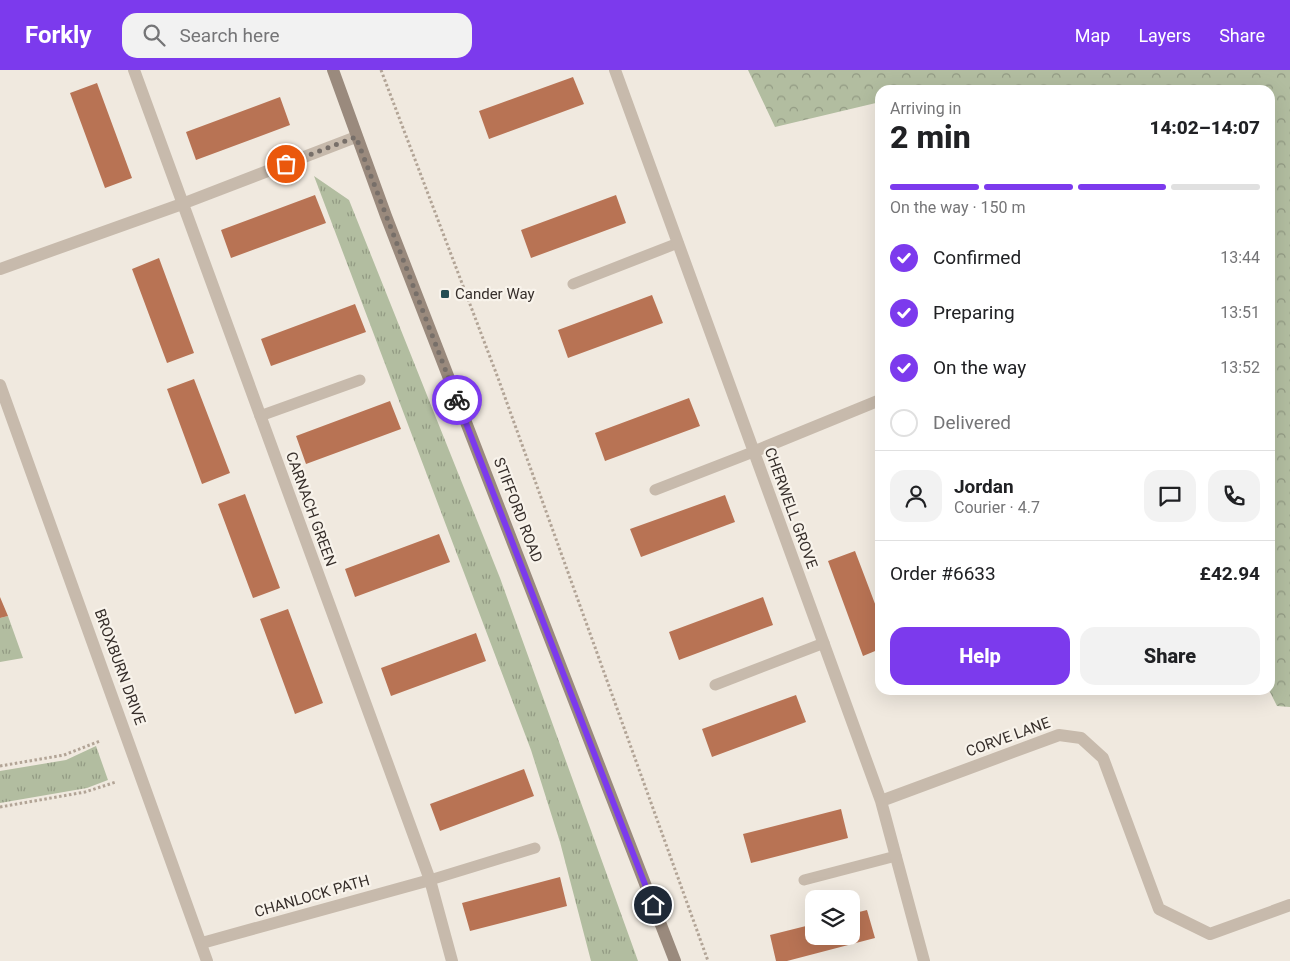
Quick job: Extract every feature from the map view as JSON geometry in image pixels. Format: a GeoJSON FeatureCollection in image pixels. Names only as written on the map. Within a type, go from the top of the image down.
{"type":"FeatureCollection","features":[{"type":"Feature","properties":{"kind":"main road","name":"STIFFORD ROAD"},"geometry":{"type":"LineString","coordinates":[[333,70],[356,137],[675,961]]}},
{"type":"Feature","properties":{"kind":"street","name":"CARNACH GREEN"},"geometry":{"type":"LineString","coordinates":[[134,70],[430,880],[452,961]]}},
{"type":"Feature","properties":{"kind":"street","name":"CHERWELL GROVE"},"geometry":{"type":"LineString","coordinates":[[615,70],[881,801],[924,961]]}},
{"type":"Feature","properties":{"kind":"street"},"geometry":{"type":"LineString","coordinates":[[0,269],[182,204],[356,137]]}},
{"type":"Feature","properties":{"kind":"street","name":"BROXBURN DRIVE"},"geometry":{"type":"LineString","coordinates":[[0,385],[6,418],[202,943],[207,961]]}},
{"type":"Feature","properties":{"kind":"street"},"geometry":{"type":"LineString","coordinates":[[753,452],[875,402]]}},
{"type":"Feature","properties":{"kind":"street","name":"CORVE LANE"},"geometry":{"type":"LineString","coordinates":[[881,801],[1059,735],[1081,738],[1103,758],[1159,909],[1210,934],[1290,905]]}},
{"type":"Feature","properties":{"kind":"street","name":"CHANLOCK PATH"},"geometry":{"type":"LineString","coordinates":[[202,943],[430,880]]}},
{"type":"Feature","properties":{"kind":"lane"},"geometry":{"type":"LineString","coordinates":[[573,284],[678,243]]}},
{"type":"Feature","properties":{"kind":"lane"},"geometry":{"type":"LineString","coordinates":[[260,416],[360,380]]}},
{"type":"Feature","properties":{"kind":"lane"},"geometry":{"type":"LineString","coordinates":[[655,490],[753,452]]}},
{"type":"Feature","properties":{"kind":"lane"},"geometry":{"type":"LineString","coordinates":[[715,685],[824,643]]}},
{"type":"Feature","properties":{"kind":"lane"},"geometry":{"type":"LineString","coordinates":[[430,880],[535,848]]}},
{"type":"Feature","properties":{"kind":"lane"},"geometry":{"type":"LineString","coordinates":[[804,880],[896,856]]}},
{"type":"Feature","properties":{"kind":"path"},"geometry":{"type":"LineString","coordinates":[[381,70],[498,378],[708,961]]}},
{"type":"Feature","properties":{"kind":"path"},"geometry":{"type":"LineString","coordinates":[[0,766],[64,755],[100,741]]}},
{"type":"Feature","properties":{"kind":"path"},"geometry":{"type":"LineString","coordinates":[[0,807],[85,792],[116,782]]}},
{"type":"Feature","properties":{"kind":"green space"},"geometry":{"type":"Polygon","coordinates":[[[748,70],[1290,70],[1290,707],[1277,706],[1272,695],[1275,695],[1275,85],[875,85],[875,103],[775,127],[748,70]]]}},
{"type":"Feature","properties":{"kind":"green space"},"geometry":{"type":"Polygon","coordinates":[[[314,176],[349,200],[500,578],[638,961],[591,961],[560,842],[531,750],[314,176]]]}},
{"type":"Feature","properties":{"kind":"green space"},"geometry":{"type":"Polygon","coordinates":[[[8,616],[23,658],[0,662],[0,618],[8,616]]]}},
{"type":"Feature","properties":{"kind":"green space"},"geometry":{"type":"Polygon","coordinates":[[[96,746],[108,780],[87,788],[0,803],[0,771],[66,760],[96,746]]]}},
{"type":"Feature","properties":{"kind":"building"},"geometry":{"type":"Polygon","coordinates":[[[573,77],[584,104],[489,139],[479,111],[573,77]]]}},
{"type":"Feature","properties":{"kind":"building"},"geometry":{"type":"Polygon","coordinates":[[[97,83],[132,178],[105,188],[70,93],[97,83]]]}},
{"type":"Feature","properties":{"kind":"building"},"geometry":{"type":"Polygon","coordinates":[[[280,97],[290,125],[196,160],[186,132],[280,97]]]}},
{"type":"Feature","properties":{"kind":"building"},"geometry":{"type":"Polygon","coordinates":[[[315,195],[326,223],[231,258],[221,230],[315,195]]]}},
{"type":"Feature","properties":{"kind":"building"},"geometry":{"type":"Polygon","coordinates":[[[616,195],[626,223],[531,258],[521,230],[616,195]]]}},
{"type":"Feature","properties":{"kind":"building"},"geometry":{"type":"Polygon","coordinates":[[[159,258],[194,353],[167,363],[132,269],[159,258]]]}},
{"type":"Feature","properties":{"kind":"building"},"geometry":{"type":"Polygon","coordinates":[[[652,295],[663,323],[568,358],[558,330],[652,295]]]}},
{"type":"Feature","properties":{"kind":"building"},"geometry":{"type":"Polygon","coordinates":[[[355,304],[366,332],[271,366],[261,339],[355,304]]]}},
{"type":"Feature","properties":{"kind":"building"},"geometry":{"type":"Polygon","coordinates":[[[194,379],[230,473],[202,484],[167,389],[194,379]]]}},
{"type":"Feature","properties":{"kind":"building"},"geometry":{"type":"Polygon","coordinates":[[[689,398],[700,426],[605,461],[595,433],[689,398]]]}},
{"type":"Feature","properties":{"kind":"building"},"geometry":{"type":"Polygon","coordinates":[[[390,401],[401,429],[306,464],[296,436],[390,401]]]}},
{"type":"Feature","properties":{"kind":"building"},"geometry":{"type":"Polygon","coordinates":[[[245,494],[280,588],[253,598],[218,504],[245,494]]]}},
{"type":"Feature","properties":{"kind":"building"},"geometry":{"type":"Polygon","coordinates":[[[725,495],[735,522],[641,557],[630,529],[725,495]]]}},
{"type":"Feature","properties":{"kind":"building"},"geometry":{"type":"Polygon","coordinates":[[[439,534],[450,562],[355,597],[345,569],[439,534]]]}},
{"type":"Feature","properties":{"kind":"building"},"geometry":{"type":"Polygon","coordinates":[[[855,551],[875,604],[875,651],[863,656],[828,561],[855,551]]]}},
{"type":"Feature","properties":{"kind":"building"},"geometry":{"type":"Polygon","coordinates":[[[0,597],[8,616],[0,618],[0,597]]]}},
{"type":"Feature","properties":{"kind":"building"},"geometry":{"type":"Polygon","coordinates":[[[763,597],[773,625],[679,660],[669,632],[763,597]]]}},
{"type":"Feature","properties":{"kind":"building"},"geometry":{"type":"Polygon","coordinates":[[[288,609],[323,703],[295,714],[260,619],[288,609]]]}},
{"type":"Feature","properties":{"kind":"building"},"geometry":{"type":"Polygon","coordinates":[[[476,633],[486,661],[391,696],[381,668],[476,633]]]}},
{"type":"Feature","properties":{"kind":"building"},"geometry":{"type":"Polygon","coordinates":[[[796,695],[806,722],[712,757],[702,729],[796,695]]]}},
{"type":"Feature","properties":{"kind":"building"},"geometry":{"type":"Polygon","coordinates":[[[524,769],[534,796],[440,831],[430,804],[524,769]]]}},
{"type":"Feature","properties":{"kind":"building"},"geometry":{"type":"Polygon","coordinates":[[[841,809],[848,838],[751,863],[743,834],[841,809]]]}},
{"type":"Feature","properties":{"kind":"building"},"geometry":{"type":"Polygon","coordinates":[[[560,877],[567,906],[470,931],[462,903],[560,877]]]}},
{"type":"Feature","properties":{"kind":"building"},"geometry":{"type":"Polygon","coordinates":[[[867,910],[875,938],[860,942],[860,912],[867,910]]]}},
{"type":"Feature","properties":{"kind":"building"},"geometry":{"type":"Polygon","coordinates":[[[805,926],[805,945],[848,945],[787,961],[776,961],[770,935],[805,926]]]}},
{"type":"Feature","properties":{"kind":"way so far"},"geometry":{"type":"LineString","coordinates":[[286,164],[356,137],[457,400]]}},
{"type":"Feature","properties":{"kind":"place","name":"Cander Way"},"geometry":{"type":"Point","coordinates":[445,294]}},
{"type":"Feature","properties":{"kind":"route"},"geometry":{"type":"LineString","coordinates":[[457,400],[653,905]]}}]}
